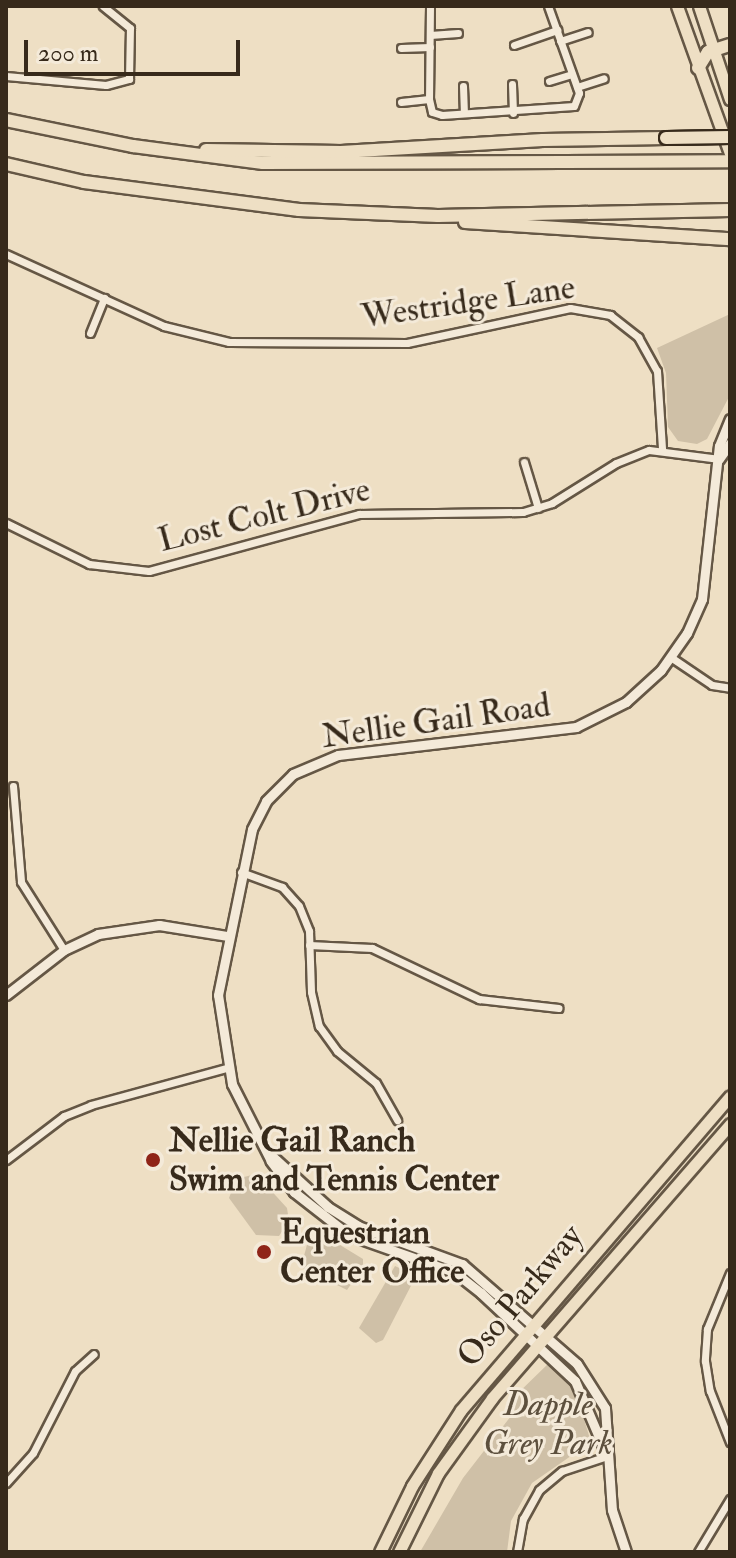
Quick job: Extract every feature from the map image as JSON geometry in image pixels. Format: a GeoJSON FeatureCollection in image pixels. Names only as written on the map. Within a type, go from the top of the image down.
{"type":"FeatureCollection","features":[{"type":"Feature","properties":{"kind":"highway"},"geometry":{"type":"LineString","coordinates":[[698,68],[714,49],[730,45]]}},
{"type":"Feature","properties":{"kind":"highway"},"geometry":{"type":"LineString","coordinates":[[6,120],[133,146],[263,163],[730,161]]}},
{"type":"Feature","properties":{"kind":"highway"},"geometry":{"type":"LineString","coordinates":[[133,146],[341,152],[543,140],[730,137]]}},
{"type":"Feature","properties":{"kind":"highway"},"geometry":{"type":"LineString","coordinates":[[6,164],[84,182],[241,206],[438,216],[730,239]]}},
{"type":"Feature","properties":{"kind":"highway"},"geometry":{"type":"LineString","coordinates":[[438,216],[730,210]]}},
{"type":"Feature","properties":{"kind":"main road"},"geometry":{"type":"LineString","coordinates":[[677,6],[730,153]]}},
{"type":"Feature","properties":{"kind":"main road"},"geometry":{"type":"LineString","coordinates":[[699,6],[730,99]]}},
{"type":"Feature","properties":{"kind":"main road","name":"Oso Parkway"},"geometry":{"type":"LineString","coordinates":[[380,1552],[427,1461],[529,1327],[730,1096]]}},
{"type":"Feature","properties":{"kind":"main road","name":"Oso Parkway"},"geometry":{"type":"LineString","coordinates":[[399,1552],[460,1440],[542,1339],[730,1124]]}},
{"type":"Feature","properties":{"kind":"street"},"geometry":{"type":"LineString","coordinates":[[6,76],[95,85],[129,79],[130,28],[103,6]]}},
{"type":"Feature","properties":{"kind":"street"},"geometry":{"type":"LineString","coordinates":[[430,6],[429,99],[437,115],[569,108],[579,97],[577,87],[548,6]]}},
{"type":"Feature","properties":{"kind":"street"},"geometry":{"type":"LineString","coordinates":[[514,45],[557,30]]}},
{"type":"Feature","properties":{"kind":"street"},"geometry":{"type":"LineString","coordinates":[[560,41],[588,32]]}},
{"type":"Feature","properties":{"kind":"street"},"geometry":{"type":"LineString","coordinates":[[430,35],[458,33]]}},
{"type":"Feature","properties":{"kind":"street"},"geometry":{"type":"LineString","coordinates":[[401,48],[430,47]]}},
{"type":"Feature","properties":{"kind":"street"},"geometry":{"type":"LineString","coordinates":[[549,81],[572,74]]}},
{"type":"Feature","properties":{"kind":"street"},"geometry":{"type":"LineString","coordinates":[[577,87],[604,78]]}},
{"type":"Feature","properties":{"kind":"street"},"geometry":{"type":"LineString","coordinates":[[512,84],[513,113]]}},
{"type":"Feature","properties":{"kind":"street"},"geometry":{"type":"LineString","coordinates":[[463,86],[464,113]]}},
{"type":"Feature","properties":{"kind":"street"},"geometry":{"type":"LineString","coordinates":[[401,102],[429,99]]}},
{"type":"Feature","properties":{"kind":"street","name":"Westridge Lane"},"geometry":{"type":"LineString","coordinates":[[6,254],[187,334],[247,343],[407,343],[570,308],[610,315],[638,337],[657,371],[662,449]]}},
{"type":"Feature","properties":{"kind":"street"},"geometry":{"type":"LineString","coordinates":[[90,333],[104,298]]}},
{"type":"Feature","properties":{"kind":"street","name":"Nellie Gail Road"},"geometry":{"type":"LineString","coordinates":[[626,1552],[612,1510],[607,1456],[575,1381],[529,1327],[454,1272],[349,1235],[320,1216],[294,1192],[244,1111],[226,1068],[218,995],[241,872],[266,801],[285,781],[314,762],[354,752],[576,727],[626,702],[672,658],[696,616],[706,582],[719,459],[730,419]]}},
{"type":"Feature","properties":{"kind":"street","name":"Nellie Gail Road"},"geometry":{"type":"LineString","coordinates":[[719,459],[730,443]]}},
{"type":"Feature","properties":{"kind":"street","name":"Lost Colt Drive"},"geometry":{"type":"LineString","coordinates":[[6,523],[89,564],[149,571],[359,514],[409,510],[493,516],[538,508],[632,455],[662,449],[719,459]]}},
{"type":"Feature","properties":{"kind":"street"},"geometry":{"type":"LineString","coordinates":[[524,462],[538,508]]}},
{"type":"Feature","properties":{"kind":"street"},"geometry":{"type":"LineString","coordinates":[[672,658],[712,685],[730,688]]}},
{"type":"Feature","properties":{"kind":"street"},"geometry":{"type":"LineString","coordinates":[[13,786],[21,882],[64,950]]}},
{"type":"Feature","properties":{"kind":"street"},"geometry":{"type":"LineString","coordinates":[[241,872],[270,881],[291,896],[306,919],[319,1026],[337,1051],[376,1083],[397,1120]]}},
{"type":"Feature","properties":{"kind":"street"},"geometry":{"type":"LineString","coordinates":[[6,995],[64,950],[98,934],[145,925],[228,936]]}},
{"type":"Feature","properties":{"kind":"street"},"geometry":{"type":"LineString","coordinates":[[309,945],[363,946],[489,1002],[558,1008]]}},
{"type":"Feature","properties":{"kind":"street"},"geometry":{"type":"LineString","coordinates":[[6,1160],[64,1116],[91,1105],[226,1068]]}},
{"type":"Feature","properties":{"kind":"street"},"geometry":{"type":"LineString","coordinates":[[730,1273],[707,1329],[705,1361],[730,1442]]}},
{"type":"Feature","properties":{"kind":"street"},"geometry":{"type":"LineString","coordinates":[[7,1481],[33,1453],[75,1371],[94,1354]]}},
{"type":"Feature","properties":{"kind":"street"},"geometry":{"type":"LineString","coordinates":[[517,1552],[523,1519],[539,1490],[562,1471],[607,1456]]}},
{"type":"Feature","properties":{"kind":"street"},"geometry":{"type":"LineString","coordinates":[[698,1552],[730,1499]]}},
{"type":"Feature","properties":{"kind":"green space"},"geometry":{"type":"Polygon","coordinates":[[[730,314],[730,395],[707,439],[697,444],[678,441],[668,427],[666,373],[657,348],[730,314]]]}},
{"type":"Feature","properties":{"kind":"green space"},"geometry":{"type":"Polygon","coordinates":[[[256,1174],[287,1208],[289,1221],[279,1236],[256,1235],[229,1198],[236,1179],[256,1174]]]}},
{"type":"Feature","properties":{"kind":"green space"},"geometry":{"type":"Polygon","coordinates":[[[322,1234],[363,1259],[363,1267],[347,1290],[301,1267],[308,1241],[322,1234]]]}},
{"type":"Feature","properties":{"kind":"green space"},"geometry":{"type":"Polygon","coordinates":[[[395,1266],[416,1276],[383,1340],[376,1343],[359,1328],[395,1266]]]}},
{"type":"Feature","properties":{"kind":"green space","name":"Dapple Grey Park"},"geometry":{"type":"Polygon","coordinates":[[[551,1361],[574,1387],[591,1442],[532,1483],[511,1521],[507,1552],[420,1552],[463,1478],[511,1416],[513,1398],[551,1361]]]}},
{"type":"Feature","properties":{"kind":"place","name":"Nellie Gail Ranch Swim and Tennis Center"},"geometry":{"type":"Point","coordinates":[153,1160]}},
{"type":"Feature","properties":{"kind":"place","name":"Equestrian Center Office"},"geometry":{"type":"Point","coordinates":[264,1252]}}]}
